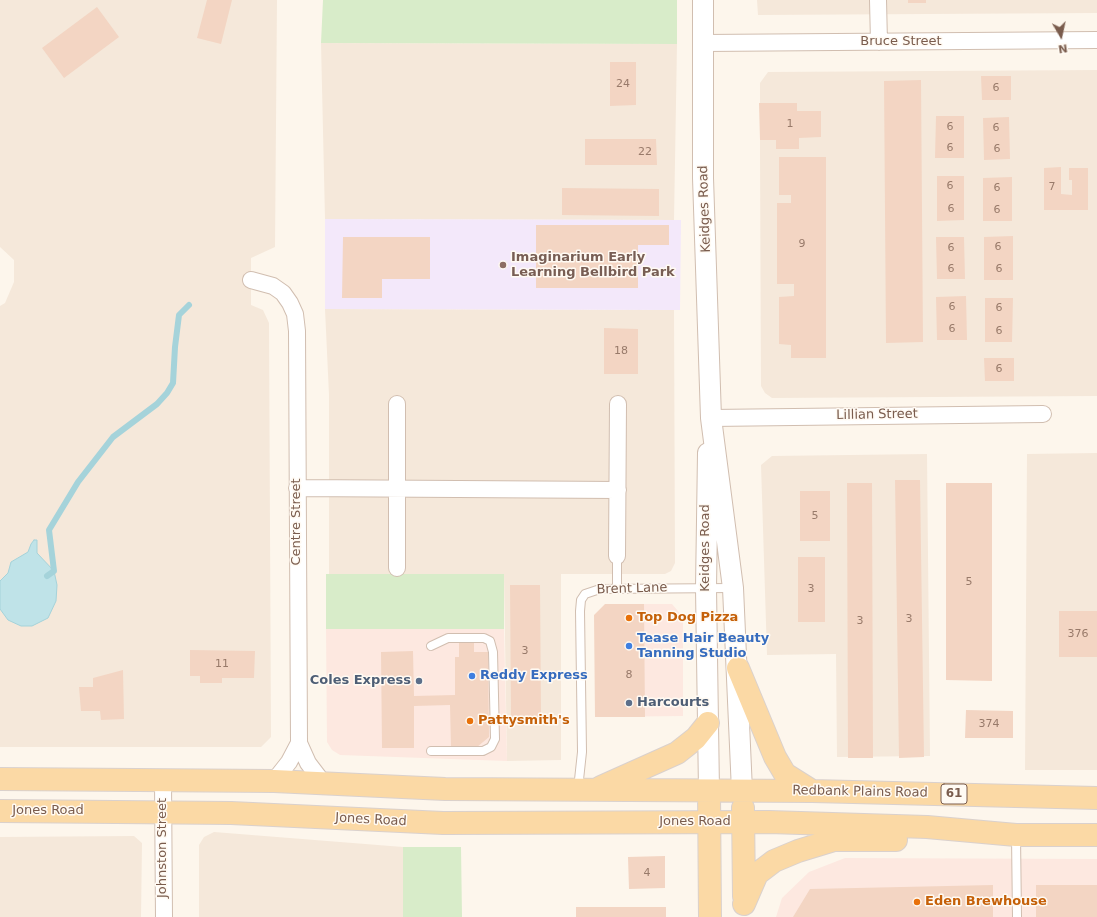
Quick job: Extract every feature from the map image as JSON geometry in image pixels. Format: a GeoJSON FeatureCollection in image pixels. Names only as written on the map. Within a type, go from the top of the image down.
{"type":"FeatureCollection","features":[{"type":"Feature","properties":{"kind":"main road"},"geometry":{"type":"LineString","coordinates":[[738,668],[775,757],[785,774],[812,791]]}},
{"type":"Feature","properties":{"kind":"main road"},"geometry":{"type":"LineString","coordinates":[[586,790],[678,753],[696,738],[708,723]]}},
{"type":"Feature","properties":{"kind":"main road"},"geometry":{"type":"LineString","coordinates":[[0,779],[274,781],[453,789],[709,790]]}},
{"type":"Feature","properties":{"kind":"main road","name":"Redbank Plains Road"},"geometry":{"type":"LineString","coordinates":[[709,790],[1097,798]]}},
{"type":"Feature","properties":{"kind":"main road","name":"Keidges Road"},"geometry":{"type":"LineString","coordinates":[[709,790],[710,822]]}},
{"type":"Feature","properties":{"kind":"main road"},"geometry":{"type":"LineString","coordinates":[[742,791],[744,910]]}},
{"type":"Feature","properties":{"kind":"main road","name":"Jones Road"},"geometry":{"type":"LineString","coordinates":[[0,811],[231,813],[443,823],[743,822]]}},
{"type":"Feature","properties":{"kind":"main road"},"geometry":{"type":"LineString","coordinates":[[710,822],[710,917]]}},
{"type":"Feature","properties":{"kind":"main road"},"geometry":{"type":"LineString","coordinates":[[743,822],[919,826],[1016,834],[1097,835]]}},
{"type":"Feature","properties":{"kind":"main road"},"geometry":{"type":"LineString","coordinates":[[744,910],[757,874],[774,861],[798,851],[834,840],[927,841],[978,830]]}},
{"type":"Feature","properties":{"kind":"street","name":"Keidges Road"},"geometry":{"type":"LineString","coordinates":[[704,0],[703,178],[711,418],[734,588],[742,791]]}},
{"type":"Feature","properties":{"kind":"street"},"geometry":{"type":"LineString","coordinates":[[878,0],[878,42]]}},
{"type":"Feature","properties":{"kind":"street","name":"Bruce Street"},"geometry":{"type":"LineString","coordinates":[[704,43],[1097,40]]}},
{"type":"Feature","properties":{"kind":"street","name":"Centre Street"},"geometry":{"type":"LineString","coordinates":[[251,280],[273,286],[283,293],[290,303],[294,314],[297,331],[299,744],[289,762],[274,781]]}},
{"type":"Feature","properties":{"kind":"street"},"geometry":{"type":"LineString","coordinates":[[397,404],[397,568]]}},
{"type":"Feature","properties":{"kind":"street"},"geometry":{"type":"LineString","coordinates":[[617,556],[618,404]]}},
{"type":"Feature","properties":{"kind":"street","name":"Lillian Street"},"geometry":{"type":"LineString","coordinates":[[711,418],[1043,414]]}},
{"type":"Feature","properties":{"kind":"street","name":"Keidges Road"},"geometry":{"type":"LineString","coordinates":[[709,790],[706,466],[711,418]]}},
{"type":"Feature","properties":{"kind":"street"},"geometry":{"type":"LineString","coordinates":[[297,488],[618,490]]}},
{"type":"Feature","properties":{"kind":"street"},"geometry":{"type":"LineString","coordinates":[[299,744],[308,763],[324,784]]}},
{"type":"Feature","properties":{"kind":"street","name":"Johnston Street"},"geometry":{"type":"LineString","coordinates":[[163,780],[164,917]]}},
{"type":"Feature","properties":{"kind":"lane"},"geometry":{"type":"LineString","coordinates":[[617,556],[617,588]]}},
{"type":"Feature","properties":{"kind":"lane","name":"Brent Lane"},"geometry":{"type":"LineString","coordinates":[[586,790],[582,752],[580,611],[581,600],[585,594],[591,590],[617,588],[734,588]]}},
{"type":"Feature","properties":{"kind":"lane"},"geometry":{"type":"LineString","coordinates":[[431,646],[448,638],[484,638],[490,641],[493,652],[495,739],[491,747],[483,751],[431,750]]}},
{"type":"Feature","properties":{"kind":"lane"},"geometry":{"type":"LineString","coordinates":[[1016,834],[1017,917]]}},
{"type":"Feature","properties":{"kind":"shaded area"},"geometry":{"type":"Polygon","coordinates":[[[0,0],[277,0],[275,247],[251,258],[251,305],[263,310],[269,323],[271,737],[261,747],[0,747],[0,306],[5,303],[14,282],[14,260],[0,247],[0,0]]]}},
{"type":"Feature","properties":{"kind":"shaded area"},"geometry":{"type":"Polygon","coordinates":[[[757,0],[1097,0],[1097,13],[758,15],[757,0]]]}},
{"type":"Feature","properties":{"kind":"shaded area"},"geometry":{"type":"Polygon","coordinates":[[[321,43],[677,44],[674,220],[325,219],[321,43]]]}},
{"type":"Feature","properties":{"kind":"shaded area"},"geometry":{"type":"Polygon","coordinates":[[[1097,70],[1097,396],[772,398],[765,393],[761,386],[760,83],[768,72],[1097,70]]]}},
{"type":"Feature","properties":{"kind":"shaded area","name":"Imaginarium Early Learning Bellbird Park"},"geometry":{"type":"Polygon","coordinates":[[[325,219],[681,220],[680,310],[325,309],[325,219]]]}},
{"type":"Feature","properties":{"kind":"shaded area"},"geometry":{"type":"Polygon","coordinates":[[[325,309],[674,310],[675,563],[671,571],[665,574],[561,574],[561,760],[507,761],[504,575],[329,575],[329,395],[325,309]]]}},
{"type":"Feature","properties":{"kind":"shaded area"},"geometry":{"type":"Polygon","coordinates":[[[1097,453],[1097,770],[1025,770],[1027,454],[1097,453]]]}},
{"type":"Feature","properties":{"kind":"shaded area"},"geometry":{"type":"Polygon","coordinates":[[[927,454],[930,756],[837,757],[836,654],[767,655],[761,465],[772,456],[927,454]]]}},
{"type":"Feature","properties":{"kind":"shaded area"},"geometry":{"type":"Polygon","coordinates":[[[605,604],[672,604],[683,617],[683,716],[595,717],[605,604]]]}},
{"type":"Feature","properties":{"kind":"shaded area"},"geometry":{"type":"Polygon","coordinates":[[[326,629],[504,629],[507,761],[340,755],[332,750],[327,742],[326,629]]]}},
{"type":"Feature","properties":{"kind":"shaded area"},"geometry":{"type":"Polygon","coordinates":[[[214,832],[403,847],[403,917],[199,917],[199,845],[204,837],[214,832]]]}},
{"type":"Feature","properties":{"kind":"shaded area"},"geometry":{"type":"Polygon","coordinates":[[[134,836],[142,843],[141,917],[0,917],[0,837],[134,836]]]}},
{"type":"Feature","properties":{"kind":"shaded area"},"geometry":{"type":"Polygon","coordinates":[[[845,858],[1097,859],[1097,917],[776,917],[782,898],[809,872],[845,858]]]}},
{"type":"Feature","properties":{"kind":"green space"},"geometry":{"type":"Polygon","coordinates":[[[323,0],[677,0],[677,44],[321,43],[323,0]]]}},
{"type":"Feature","properties":{"kind":"green space"},"geometry":{"type":"Polygon","coordinates":[[[326,574],[504,574],[504,629],[326,629],[326,574]]]}},
{"type":"Feature","properties":{"kind":"green space"},"geometry":{"type":"Polygon","coordinates":[[[403,847],[461,847],[462,917],[403,917],[403,847]]]}},
{"type":"Feature","properties":{"kind":"water"},"geometry":{"type":"Polygon","coordinates":[[[34,540],[37,540],[37,553],[54,571],[57,585],[56,601],[48,618],[32,626],[21,626],[8,620],[0,609],[0,581],[8,573],[11,562],[28,552],[34,540]]]}},
{"type":"Feature","properties":{"kind":"building"},"geometry":{"type":"Polygon","coordinates":[[[207,0],[232,0],[221,44],[197,38],[207,0]]]}},
{"type":"Feature","properties":{"kind":"building"},"geometry":{"type":"Polygon","coordinates":[[[908,0],[926,0],[926,3],[908,3],[908,0]]]}},
{"type":"Feature","properties":{"kind":"building"},"geometry":{"type":"Polygon","coordinates":[[[97,7],[119,37],[64,78],[42,48],[97,7]]]}},
{"type":"Feature","properties":{"kind":"building"},"geometry":{"type":"Polygon","coordinates":[[[610,62],[636,62],[636,105],[610,106],[610,62]]]}},
{"type":"Feature","properties":{"kind":"building"},"geometry":{"type":"Polygon","coordinates":[[[981,76],[1011,76],[1011,100],[982,100],[981,76]]]}},
{"type":"Feature","properties":{"kind":"building"},"geometry":{"type":"Polygon","coordinates":[[[921,80],[923,342],[886,343],[884,81],[921,80]]]}},
{"type":"Feature","properties":{"kind":"building"},"geometry":{"type":"Polygon","coordinates":[[[759,103],[797,103],[797,111],[821,111],[821,137],[799,138],[799,149],[776,149],[776,140],[760,140],[759,103]]]}},
{"type":"Feature","properties":{"kind":"building"},"geometry":{"type":"Polygon","coordinates":[[[936,116],[964,116],[964,158],[935,158],[936,116]]]}},
{"type":"Feature","properties":{"kind":"building"},"geometry":{"type":"Polygon","coordinates":[[[1009,117],[1010,159],[984,160],[983,118],[1009,117]]]}},
{"type":"Feature","properties":{"kind":"building"},"geometry":{"type":"Polygon","coordinates":[[[585,139],[656,139],[657,165],[585,165],[585,139]]]}},
{"type":"Feature","properties":{"kind":"building"},"geometry":{"type":"Polygon","coordinates":[[[779,157],[826,157],[826,358],[791,358],[791,345],[779,344],[779,297],[794,296],[794,284],[777,284],[777,203],[791,203],[791,195],[779,195],[779,157]]]}},
{"type":"Feature","properties":{"kind":"building"},"geometry":{"type":"Polygon","coordinates":[[[1061,167],[1061,194],[1072,195],[1072,180],[1069,180],[1069,168],[1088,168],[1088,210],[1044,210],[1044,168],[1061,167]]]}},
{"type":"Feature","properties":{"kind":"building"},"geometry":{"type":"Polygon","coordinates":[[[937,176],[964,176],[964,220],[937,221],[937,176]]]}},
{"type":"Feature","properties":{"kind":"building"},"geometry":{"type":"Polygon","coordinates":[[[1012,177],[1012,221],[983,221],[983,178],[1012,177]]]}},
{"type":"Feature","properties":{"kind":"building"},"geometry":{"type":"Polygon","coordinates":[[[562,188],[659,189],[659,216],[562,215],[562,188]]]}},
{"type":"Feature","properties":{"kind":"building"},"geometry":{"type":"Polygon","coordinates":[[[536,225],[669,225],[669,245],[638,245],[638,288],[536,288],[536,225]]]}},
{"type":"Feature","properties":{"kind":"building"},"geometry":{"type":"Polygon","coordinates":[[[1013,236],[1013,280],[984,280],[984,237],[1013,236]]]}},
{"type":"Feature","properties":{"kind":"building"},"geometry":{"type":"Polygon","coordinates":[[[343,237],[430,237],[430,279],[382,279],[382,298],[342,298],[343,237]]]}},
{"type":"Feature","properties":{"kind":"building"},"geometry":{"type":"Polygon","coordinates":[[[936,237],[964,237],[965,279],[937,279],[936,237]]]}},
{"type":"Feature","properties":{"kind":"building"},"geometry":{"type":"Polygon","coordinates":[[[966,296],[967,340],[937,340],[936,297],[966,296]]]}},
{"type":"Feature","properties":{"kind":"building"},"geometry":{"type":"Polygon","coordinates":[[[985,298],[1013,298],[1012,342],[985,342],[985,298]]]}},
{"type":"Feature","properties":{"kind":"building"},"geometry":{"type":"Polygon","coordinates":[[[604,328],[638,329],[638,374],[604,374],[604,328]]]}},
{"type":"Feature","properties":{"kind":"building"},"geometry":{"type":"Polygon","coordinates":[[[984,358],[1014,358],[1014,381],[985,381],[984,358]]]}},
{"type":"Feature","properties":{"kind":"building"},"geometry":{"type":"Polygon","coordinates":[[[895,480],[920,480],[924,757],[899,758],[895,480]]]}},
{"type":"Feature","properties":{"kind":"building"},"geometry":{"type":"Polygon","coordinates":[[[847,483],[872,483],[873,758],[848,758],[847,483]]]}},
{"type":"Feature","properties":{"kind":"building"},"geometry":{"type":"Polygon","coordinates":[[[946,483],[992,483],[992,681],[946,680],[946,483]]]}},
{"type":"Feature","properties":{"kind":"building"},"geometry":{"type":"Polygon","coordinates":[[[800,491],[830,491],[830,541],[800,541],[800,491]]]}},
{"type":"Feature","properties":{"kind":"building"},"geometry":{"type":"Polygon","coordinates":[[[798,557],[825,557],[825,622],[798,622],[798,557]]]}},
{"type":"Feature","properties":{"kind":"building"},"geometry":{"type":"Polygon","coordinates":[[[510,585],[540,585],[541,717],[511,717],[510,585]]]}},
{"type":"Feature","properties":{"kind":"building"},"geometry":{"type":"Polygon","coordinates":[[[605,604],[644,604],[645,717],[595,717],[594,615],[605,604]]]}},
{"type":"Feature","properties":{"kind":"building"},"geometry":{"type":"Polygon","coordinates":[[[1059,611],[1097,611],[1097,657],[1059,657],[1059,611]]]}},
{"type":"Feature","properties":{"kind":"building"},"geometry":{"type":"Polygon","coordinates":[[[459,642],[474,642],[474,652],[488,652],[489,737],[477,747],[451,748],[450,705],[414,706],[414,748],[382,748],[381,652],[413,651],[414,696],[455,695],[455,657],[459,657],[459,642]]]}},
{"type":"Feature","properties":{"kind":"building"},"geometry":{"type":"Polygon","coordinates":[[[190,650],[255,651],[254,678],[222,678],[222,683],[200,683],[200,676],[190,676],[190,650]]]}},
{"type":"Feature","properties":{"kind":"building"},"geometry":{"type":"Polygon","coordinates":[[[123,670],[124,719],[101,720],[100,711],[81,711],[79,687],[93,687],[93,678],[123,670]]]}},
{"type":"Feature","properties":{"kind":"building"},"geometry":{"type":"Polygon","coordinates":[[[966,710],[1013,711],[1013,738],[965,738],[966,710]]]}},
{"type":"Feature","properties":{"kind":"building"},"geometry":{"type":"Polygon","coordinates":[[[665,856],[665,888],[629,889],[628,857],[665,856]]]}},
{"type":"Feature","properties":{"kind":"building"},"geometry":{"type":"Polygon","coordinates":[[[993,885],[993,917],[793,917],[810,889],[993,885]]]}},
{"type":"Feature","properties":{"kind":"building"},"geometry":{"type":"Polygon","coordinates":[[[1036,885],[1097,885],[1097,917],[1036,917],[1036,885]]]}},
{"type":"Feature","properties":{"kind":"building"},"geometry":{"type":"Polygon","coordinates":[[[576,907],[666,907],[666,917],[576,917],[576,907]]]}},
{"type":"Feature","properties":{"kind":"waterway"},"geometry":{"type":"LineString","coordinates":[[47,576],[54,571],[49,530],[78,482],[113,437],[157,404],[167,393],[173,383],[179,315],[189,305]]}},
{"type":"Feature","properties":{"kind":"place","name":"Imaginarium Early Learning Bellbird Park"},"geometry":{"type":"Point","coordinates":[503,265]}},
{"type":"Feature","properties":{"kind":"place","name":"Top Dog Pizza"},"geometry":{"type":"Point","coordinates":[629,618]}},
{"type":"Feature","properties":{"kind":"place","name":"Tease Hair Beauty Tanning Studio"},"geometry":{"type":"Point","coordinates":[629,646]}},
{"type":"Feature","properties":{"kind":"place","name":"Reddy Express"},"geometry":{"type":"Point","coordinates":[472,676]}},
{"type":"Feature","properties":{"kind":"place","name":"Coles Express"},"geometry":{"type":"Point","coordinates":[419,681]}},
{"type":"Feature","properties":{"kind":"place","name":"Harcourts"},"geometry":{"type":"Point","coordinates":[629,703]}},
{"type":"Feature","properties":{"kind":"place","name":"Pattysmith's"},"geometry":{"type":"Point","coordinates":[470,721]}},
{"type":"Feature","properties":{"kind":"place","name":"Eden Brewhouse"},"geometry":{"type":"Point","coordinates":[917,902]}}]}
